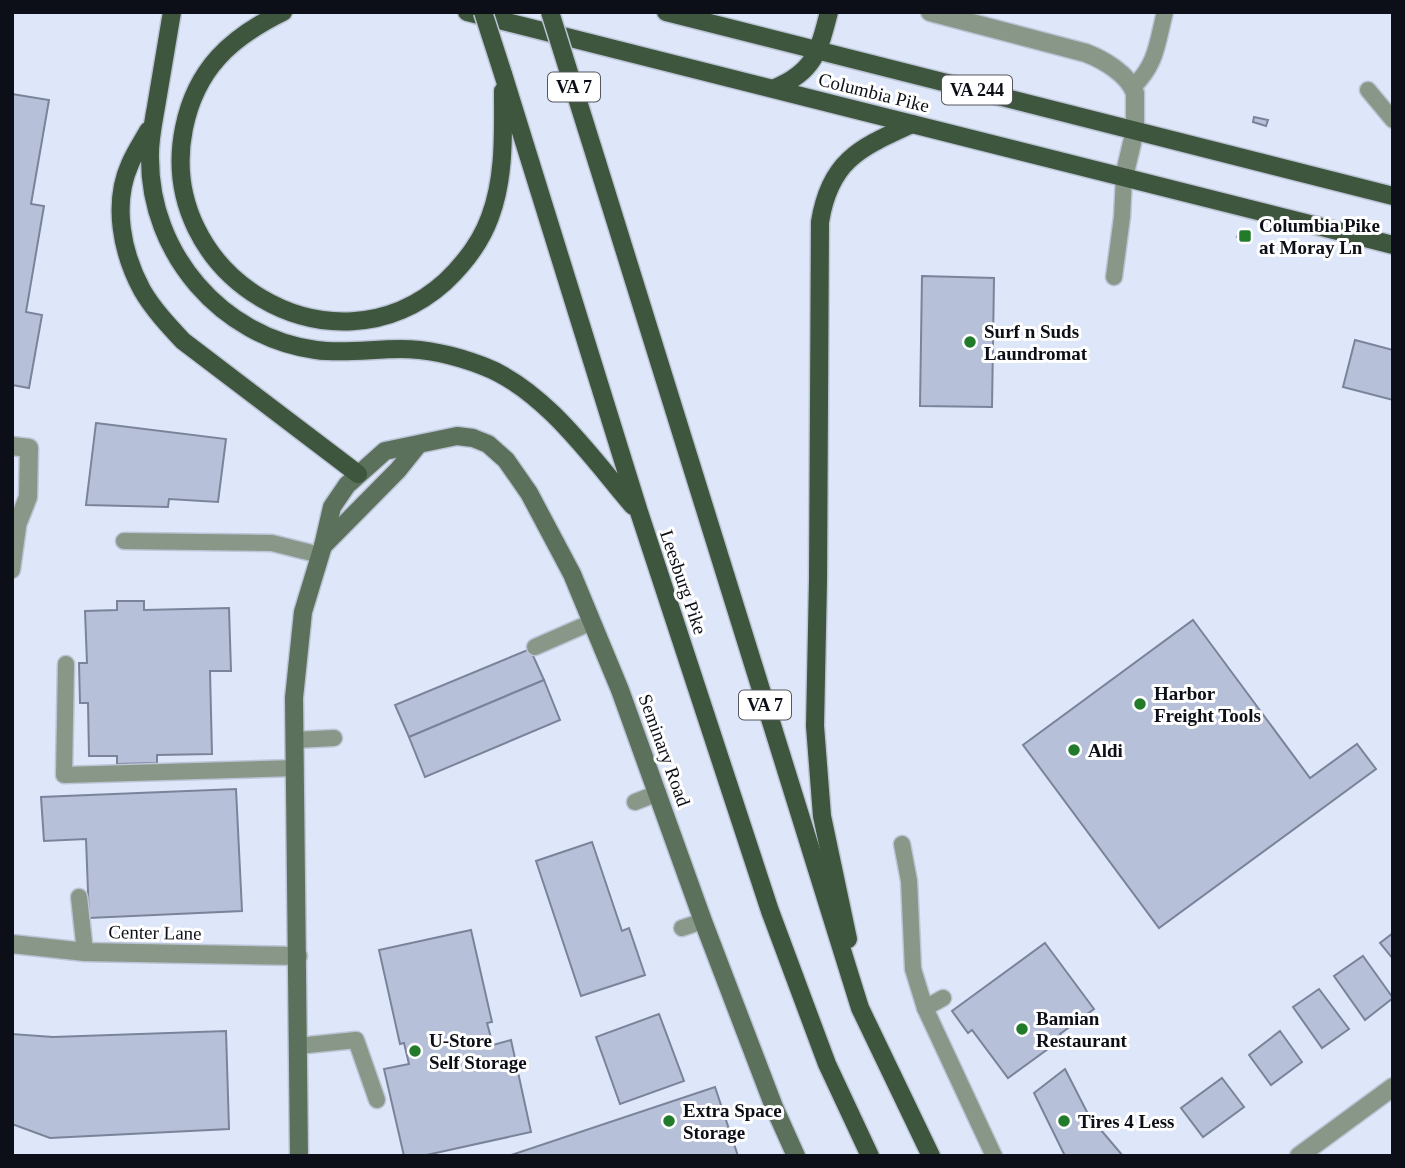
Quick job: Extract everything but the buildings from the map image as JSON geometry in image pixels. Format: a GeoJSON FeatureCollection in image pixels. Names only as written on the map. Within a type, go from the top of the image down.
{"type":"FeatureCollection","features":[{"type":"Feature","properties":{"kind":"main road"},"geometry":{"type":"LineString","coordinates":[[172,12],[149,157],[156,213],[169,245],[191,279],[216,305],[245,326],[314,350],[351,352],[401,349],[436,353],[486,367],[517,385],[543,405],[573,435],[639,512]]}},
{"type":"Feature","properties":{"kind":"main road"},"geometry":{"type":"LineString","coordinates":[[282,12],[254,27],[231,45],[200,81],[189,104],[182,139],[181,167],[185,198],[210,253],[241,285],[267,302],[295,314],[326,321],[355,322],[383,316],[411,306],[434,292],[457,271],[476,246],[491,216],[503,159],[503,74]]}},
{"type":"Feature","properties":{"kind":"main road","name":"Columbia Pike"},"geometry":{"type":"LineString","coordinates":[[467,12],[1393,244]]}},
{"type":"Feature","properties":{"kind":"main road","name":"Leesburg Pike"},"geometry":{"type":"LineString","coordinates":[[483,12],[639,512],[770,911],[827,1065],[870,1156]]}},
{"type":"Feature","properties":{"kind":"main road","name":"Leesburg Pike"},"geometry":{"type":"LineString","coordinates":[[550,12],[860,1008],[931,1156]]}},
{"type":"Feature","properties":{"kind":"main road","name":"Columbia Pike"},"geometry":{"type":"LineString","coordinates":[[666,12],[1393,196]]}},
{"type":"Feature","properties":{"kind":"main road"},"geometry":{"type":"LineString","coordinates":[[775,88],[792,81],[802,73],[819,50],[829,12]]}},
{"type":"Feature","properties":{"kind":"main road"},"geometry":{"type":"LineString","coordinates":[[154,122],[129,165],[121,193],[121,223],[127,254],[142,290],[161,317],[183,341],[358,474]]}},
{"type":"Feature","properties":{"kind":"main road"},"geometry":{"type":"LineString","coordinates":[[860,1008],[840,895],[822,817],[815,726],[820,222],[826,193],[843,165],[875,141],[912,124]]}},
{"type":"Feature","properties":{"kind":"street"},"geometry":{"type":"LineString","coordinates":[[930,12],[1097,57],[1115,69],[1133,87],[1135,93],[1135,130],[1124,177]]}},
{"type":"Feature","properties":{"kind":"street","name":"Seminary Road"},"geometry":{"type":"LineString","coordinates":[[299,1156],[294,698],[303,611],[322,551],[332,507],[342,491],[385,451],[457,436],[481,441],[500,453],[529,493],[572,574],[621,690],[704,921],[774,1107],[796,1156]]}},
{"type":"Feature","properties":{"kind":"street","name":"Seminary Road"},"geometry":{"type":"LineString","coordinates":[[322,551],[418,445]]}},
{"type":"Feature","properties":{"kind":"street"},"geometry":{"type":"LineString","coordinates":[[12,446],[29,448],[28,497],[16,519]]}},
{"type":"Feature","properties":{"kind":"street","name":"Center Lane"},"geometry":{"type":"LineString","coordinates":[[12,944],[85,952],[298,956]]}},
{"type":"Feature","properties":{"kind":"street"},"geometry":{"type":"LineString","coordinates":[[1299,1156],[1393,1087]]}},
{"type":"Feature","properties":{"kind":"lane"},"geometry":{"type":"LineString","coordinates":[[1133,87],[1152,64],[1165,12]]}},
{"type":"Feature","properties":{"kind":"lane"},"geometry":{"type":"LineString","coordinates":[[1368,90],[1393,120]]}},
{"type":"Feature","properties":{"kind":"lane"},"geometry":{"type":"LineString","coordinates":[[1114,277],[1124,177]]}},
{"type":"Feature","properties":{"kind":"lane"},"geometry":{"type":"LineString","coordinates":[[12,570],[16,519]]}},
{"type":"Feature","properties":{"kind":"lane"},"geometry":{"type":"LineString","coordinates":[[124,541],[272,543],[322,551]]}},
{"type":"Feature","properties":{"kind":"lane"},"geometry":{"type":"LineString","coordinates":[[535,647],[592,622]]}},
{"type":"Feature","properties":{"kind":"lane"},"geometry":{"type":"LineString","coordinates":[[65,664],[64,775],[295,768]]}},
{"type":"Feature","properties":{"kind":"lane"},"geometry":{"type":"LineString","coordinates":[[295,740],[334,738]]}},
{"type":"Feature","properties":{"kind":"lane"},"geometry":{"type":"LineString","coordinates":[[635,802],[658,793]]}},
{"type":"Feature","properties":{"kind":"lane"},"geometry":{"type":"LineString","coordinates":[[902,844],[909,881],[913,969],[925,1008],[994,1156]]}},
{"type":"Feature","properties":{"kind":"lane"},"geometry":{"type":"LineString","coordinates":[[79,897],[85,952]]}},
{"type":"Feature","properties":{"kind":"lane"},"geometry":{"type":"LineString","coordinates":[[682,928],[704,921]]}},
{"type":"Feature","properties":{"kind":"lane"},"geometry":{"type":"LineString","coordinates":[[925,1008],[943,998]]}},
{"type":"Feature","properties":{"kind":"lane"},"geometry":{"type":"LineString","coordinates":[[298,1046],[356,1040],[377,1100]]}},
{"type":"Feature","properties":{"kind":"place","name":"Columbia Pike at Moray Ln"},"geometry":{"type":"Point","coordinates":[1245,236]}},
{"type":"Feature","properties":{"kind":"place","name":"Surf n Suds Laundromat"},"geometry":{"type":"Point","coordinates":[970,342]}},
{"type":"Feature","properties":{"kind":"place","name":"Harbor Freight Tools"},"geometry":{"type":"Point","coordinates":[1140,704]}},
{"type":"Feature","properties":{"kind":"place","name":"Aldi"},"geometry":{"type":"Point","coordinates":[1074,750]}},
{"type":"Feature","properties":{"kind":"place","name":"Bamian Restaurant"},"geometry":{"type":"Point","coordinates":[1022,1029]}},
{"type":"Feature","properties":{"kind":"place","name":"U-Store Self Storage"},"geometry":{"type":"Point","coordinates":[415,1051]}},
{"type":"Feature","properties":{"kind":"place","name":"Extra Space Storage"},"geometry":{"type":"Point","coordinates":[669,1121]}},
{"type":"Feature","properties":{"kind":"place","name":"Tires 4 Less"},"geometry":{"type":"Point","coordinates":[1064,1121]}}]}
